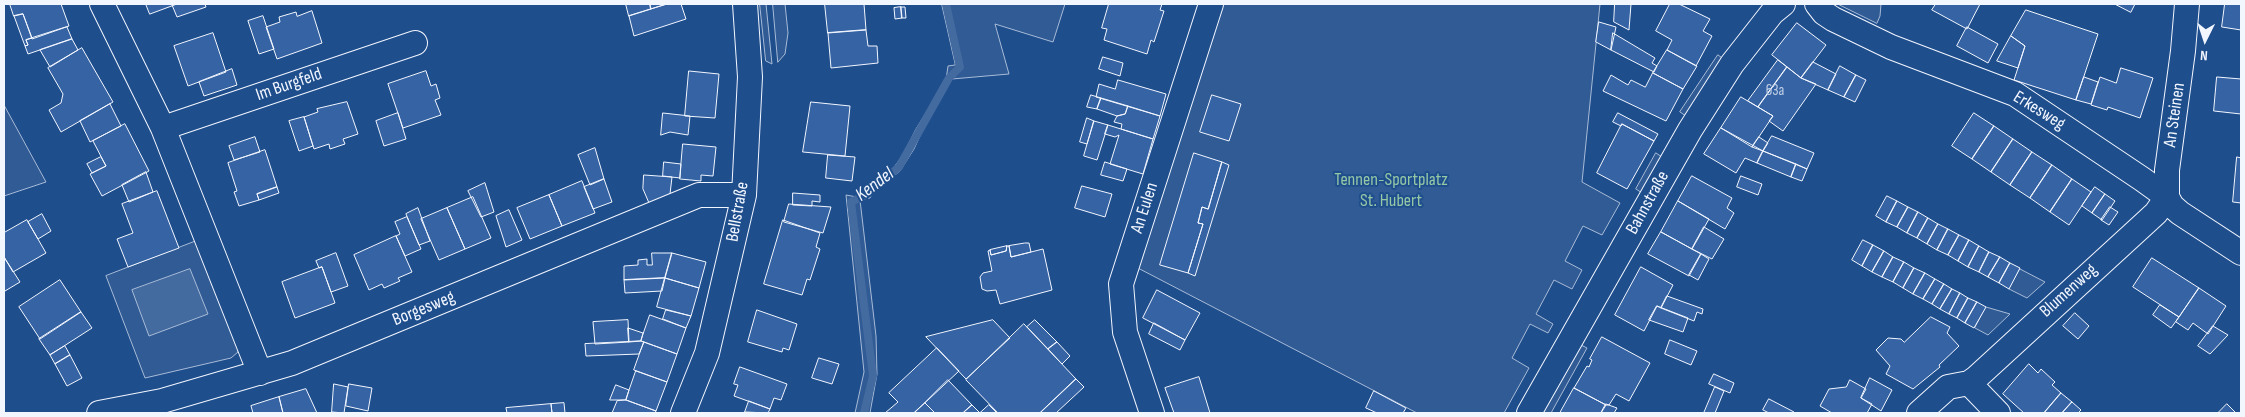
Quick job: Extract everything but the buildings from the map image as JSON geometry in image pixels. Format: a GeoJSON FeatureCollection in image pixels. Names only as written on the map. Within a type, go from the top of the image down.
{"type":"FeatureCollection","features":[{"type":"Feature","properties":{"kind":"street"},"geometry":{"type":"LineString","coordinates":[[102,4],[163,128],[260,373]]}},
{"type":"Feature","properties":{"kind":"street","name":"Bellstraße"},"geometry":{"type":"LineString","coordinates":[[683,413],[707,353],[744,195],[750,77],[745,4]]}},
{"type":"Feature","properties":{"kind":"street","name":"An Eulen"},"geometry":{"type":"LineString","coordinates":[[1152,413],[1125,332],[1121,284],[1212,4]]}},
{"type":"Feature","properties":{"kind":"street","name":"Erkesweg"},"geometry":{"type":"LineString","coordinates":[[1817,4],[1824,14],[1891,47],[2015,94],[2167,197],[2172,206],[2180,213],[2241,253]]}},
{"type":"Feature","properties":{"kind":"street","name":"An Steinen"},"geometry":{"type":"LineString","coordinates":[[2167,197],[2167,170],[2187,4]]}},
{"type":"Feature","properties":{"kind":"street","name":"Bahnstraße"},"geometry":{"type":"LineString","coordinates":[[1529,413],[1676,153],[1732,64],[1771,7]]}},
{"type":"Feature","properties":{"kind":"street","name":"Im Burgfeld"},"geometry":{"type":"LineString","coordinates":[[163,128],[415,43]]}},
{"type":"Feature","properties":{"kind":"street","name":"Borgesweg"},"geometry":{"type":"LineString","coordinates":[[99,413],[162,401],[292,363],[699,195],[744,195]]}},
{"type":"Feature","properties":{"kind":"street","name":"Blumenweg"},"geometry":{"type":"LineString","coordinates":[[1919,413],[1948,387],[1969,383],[2143,226],[2156,213],[2167,197]]}},
{"type":"Feature","properties":{"kind":"street"},"geometry":{"type":"LineString","coordinates":[[1969,383],[1998,413]]}},
{"type":"Feature","properties":{"kind":"shaded area"},"geometry":{"type":"Polygon","coordinates":[[[760,4],[766,4],[772,64],[766,61],[760,4]]]}},
{"type":"Feature","properties":{"kind":"shaded area"},"geometry":{"type":"Polygon","coordinates":[[[773,4],[785,4],[788,33],[785,54],[778,62],[773,4]]]}},
{"type":"Feature","properties":{"kind":"shaded area"},"geometry":{"type":"Polygon","coordinates":[[[942,4],[1065,4],[1053,42],[995,24],[1009,74],[952,79],[932,110],[914,149],[900,171],[873,192],[870,198],[860,200],[876,336],[877,374],[870,413],[855,413],[864,372],[846,195],[857,197],[860,188],[868,190],[892,170],[903,155],[916,129],[946,80],[948,66],[955,65],[942,4]]]}},
{"type":"Feature","properties":{"kind":"shaded area","name":"Tennen-Sportplatz St. Hubert"},"geometry":{"type":"Polygon","coordinates":[[[1217,4],[1600,4],[1582,182],[1620,203],[1602,235],[1583,226],[1565,261],[1582,270],[1572,289],[1554,280],[1536,314],[1553,324],[1548,333],[1530,324],[1512,358],[1529,368],[1504,413],[1417,413],[1134,266],[1217,4]]]}},
{"type":"Feature","properties":{"kind":"shaded area"},"geometry":{"type":"Polygon","coordinates":[[[1838,4],[1881,4],[1880,16],[1877,23],[1838,4]]]}},
{"type":"Feature","properties":{"kind":"shaded area"},"geometry":{"type":"Polygon","coordinates":[[[1718,55],[1725,60],[1686,116],[1680,112],[1718,55]]]}},
{"type":"Feature","properties":{"kind":"shaded area"},"geometry":{"type":"Polygon","coordinates":[[[4,105],[46,182],[4,196],[4,105]]]}},
{"type":"Feature","properties":{"kind":"shaded area"},"geometry":{"type":"Polygon","coordinates":[[[1656,153],[1662,157],[1642,193],[1636,189],[1656,153]]]}},
{"type":"Feature","properties":{"kind":"shaded area"},"geometry":{"type":"Polygon","coordinates":[[[199,240],[239,342],[238,352],[231,358],[145,378],[106,276],[199,240]]]}},
{"type":"Feature","properties":{"kind":"shaded area"},"geometry":{"type":"Polygon","coordinates":[[[190,269],[208,314],[149,336],[132,290],[190,269]]]}},
{"type":"Feature","properties":{"kind":"shaded area"},"geometry":{"type":"Polygon","coordinates":[[[2020,269],[2045,282],[2027,298],[2009,289],[2020,269]]]}},
{"type":"Feature","properties":{"kind":"shaded area"},"geometry":{"type":"Polygon","coordinates":[[[1986,307],[2010,314],[1988,335],[1975,328],[1986,307]]]}},
{"type":"Feature","properties":{"kind":"shaded area"},"geometry":{"type":"Polygon","coordinates":[[[1581,345],[1587,348],[1551,413],[1542,413],[1581,345]]]}},
{"type":"Feature","properties":{"kind":"waterway","name":"Kendel"},"geometry":{"type":"LineString","coordinates":[[864,413],[873,376],[851,202],[867,194],[899,167],[949,78],[960,67],[946,4]]}}]}
